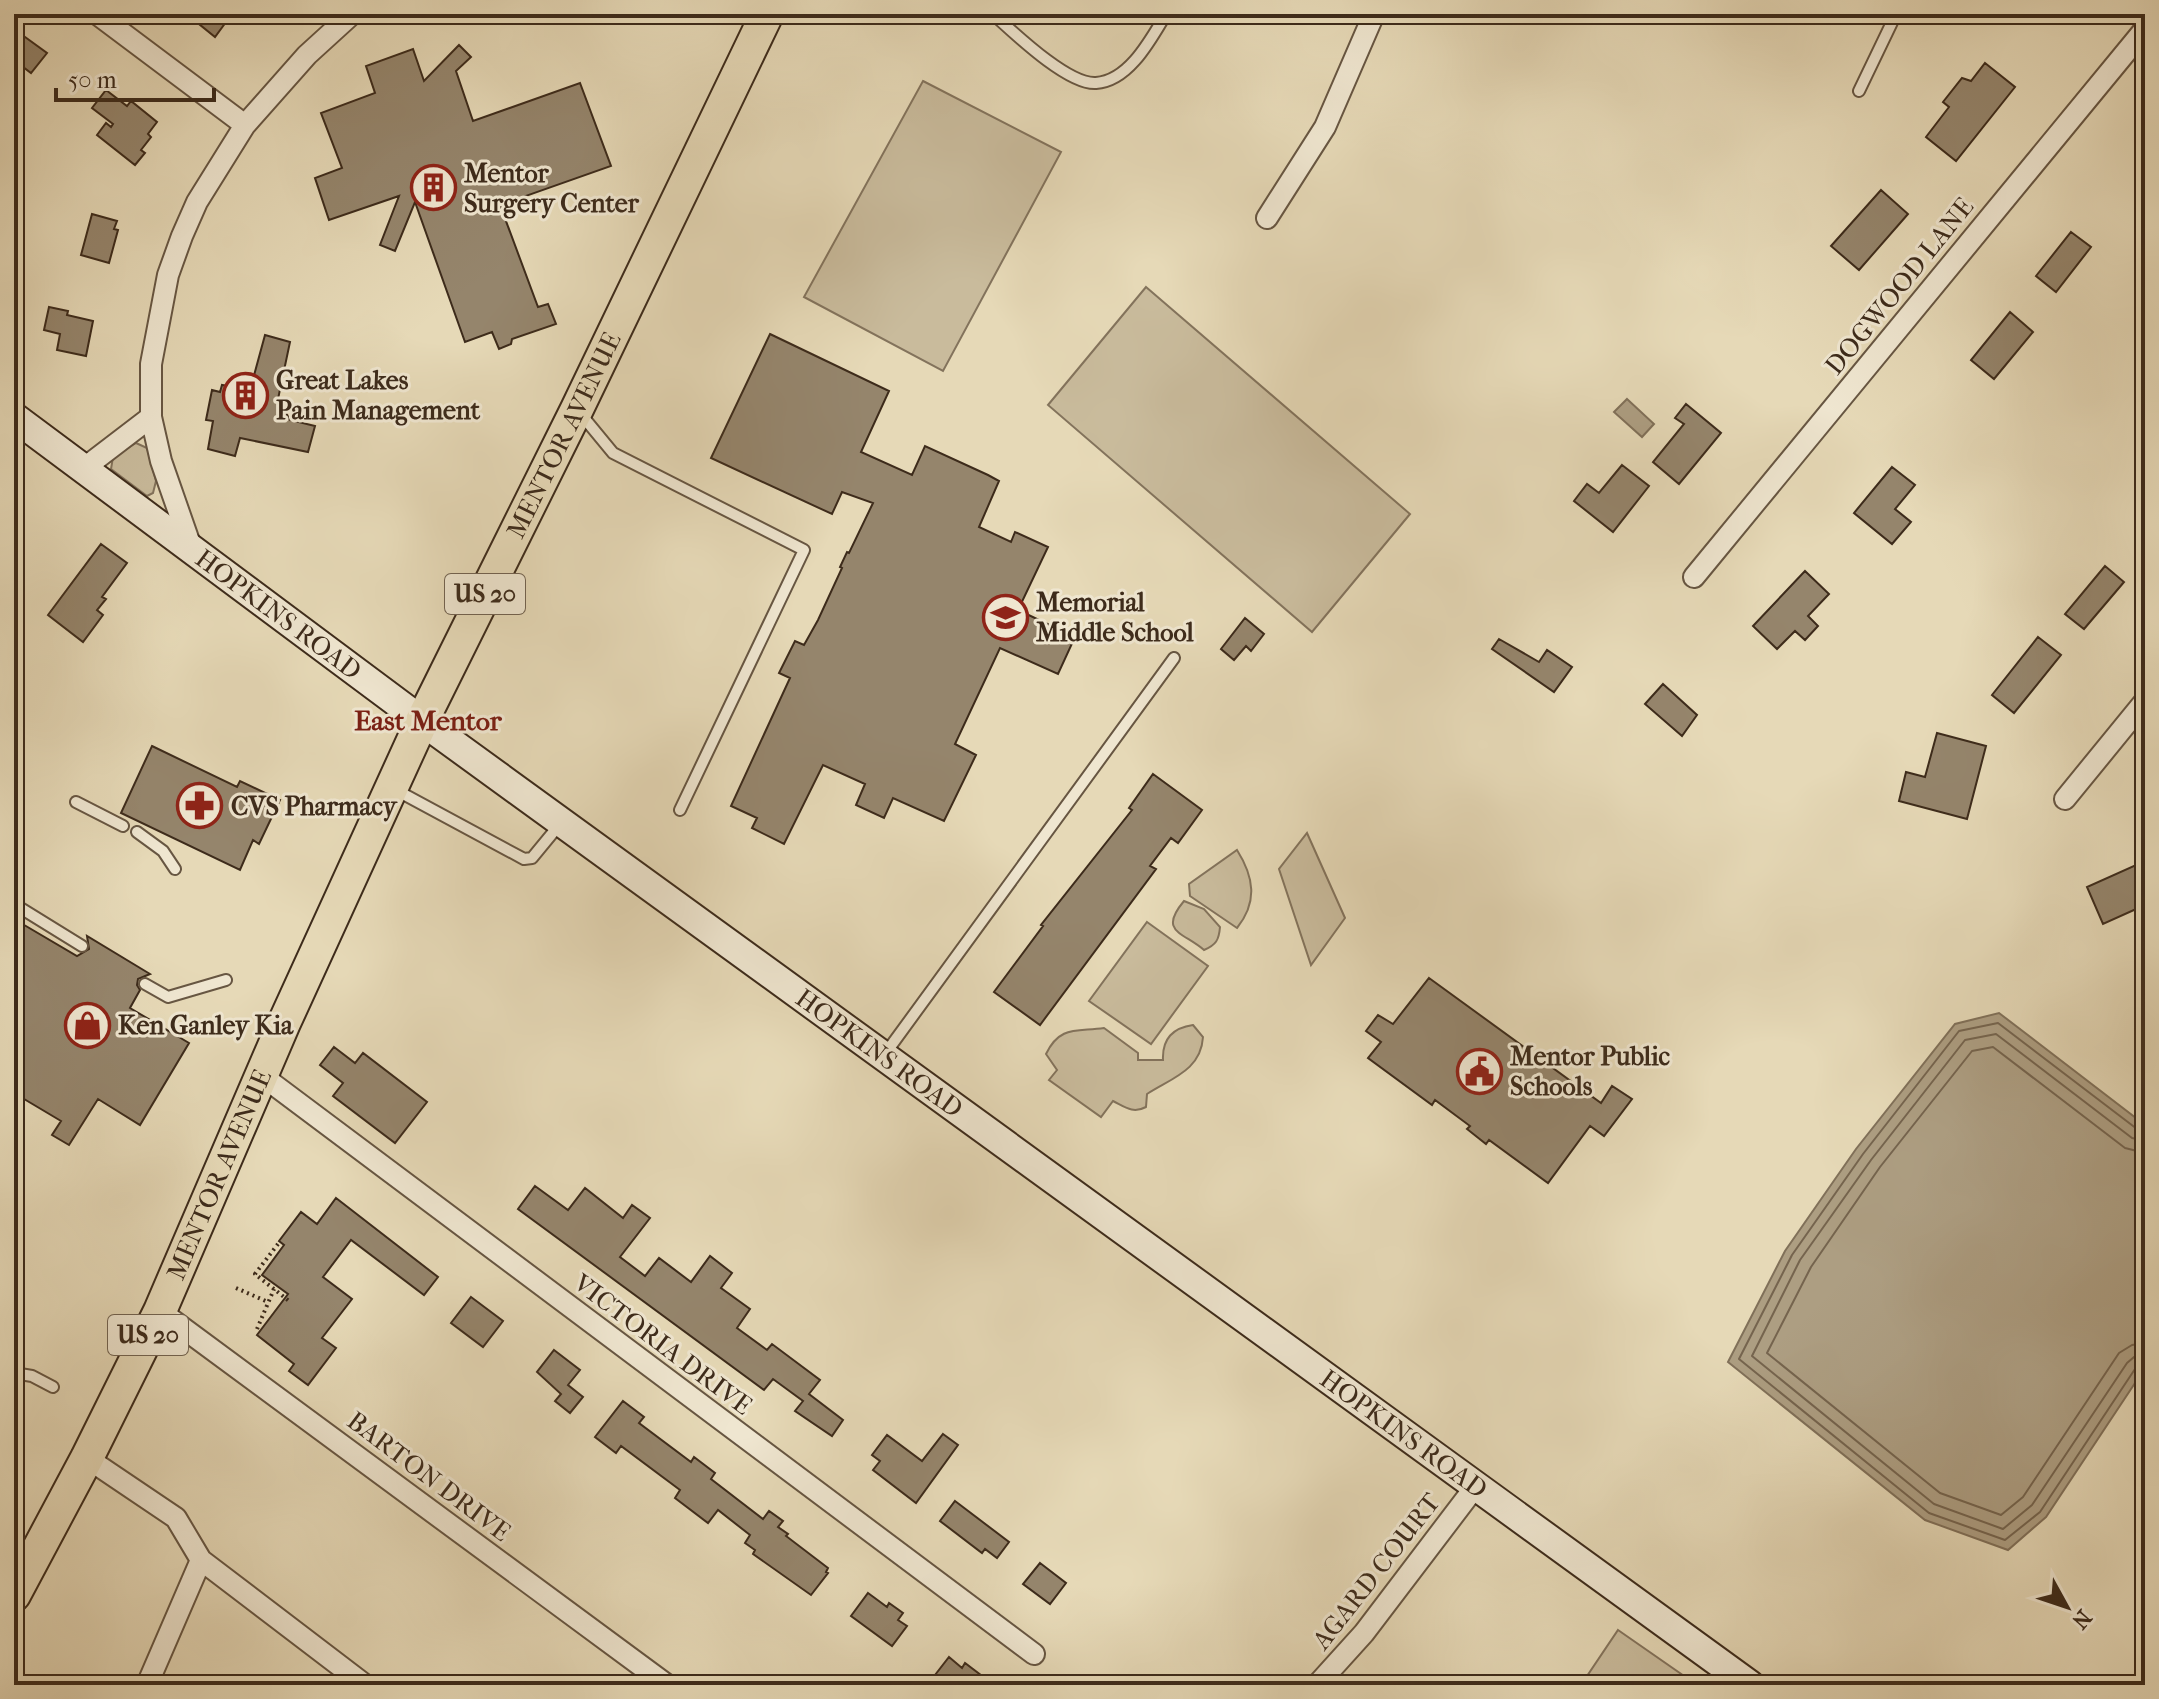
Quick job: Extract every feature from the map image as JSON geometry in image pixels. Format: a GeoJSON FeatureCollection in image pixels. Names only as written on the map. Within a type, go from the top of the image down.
{"type":"FeatureCollection","features":[{"type":"Feature","properties":{"kind":"main road","name":"MENTOR AVENUE"},"geometry":{"type":"LineString","coordinates":[[14,1595],[160,1311],[261,1075],[422,721],[577,409],[767,14]]}},
{"type":"Feature","properties":{"kind":"street"},"geometry":{"type":"LineString","coordinates":[[97,14],[245,125]]}},
{"type":"Feature","properties":{"kind":"street"},"geometry":{"type":"LineString","coordinates":[[192,550],[161,461],[151,417],[151,364],[168,275],[197,202],[245,125],[307,55],[352,14]]}},
{"type":"Feature","properties":{"kind":"street"},"geometry":{"type":"LineString","coordinates":[[1267,218],[1325,127],[1374,14]]}},
{"type":"Feature","properties":{"kind":"street","name":"DOGWOOD LANE"},"geometry":{"type":"LineString","coordinates":[[1694,577],[2145,29]]}},
{"type":"Feature","properties":{"kind":"street","name":"HOPKINS ROAD"},"geometry":{"type":"LineString","coordinates":[[14,417],[422,721],[1750,1685]]}},
{"type":"Feature","properties":{"kind":"street"},"geometry":{"type":"LineString","coordinates":[[83,469],[151,417]]}},
{"type":"Feature","properties":{"kind":"street"},"geometry":{"type":"LineString","coordinates":[[2065,799],[2145,701]]}},
{"type":"Feature","properties":{"kind":"street","name":"VICTORIA DRIVE"},"geometry":{"type":"LineString","coordinates":[[261,1075],[1034,1654]]}},
{"type":"Feature","properties":{"kind":"street","name":"BARTON DRIVE"},"geometry":{"type":"LineString","coordinates":[[160,1311],[667,1685]]}},
{"type":"Feature","properties":{"kind":"street"},"geometry":{"type":"LineString","coordinates":[[87,1458],[176,1518],[201,1560],[365,1685]]}},
{"type":"Feature","properties":{"kind":"street","name":"AGARD COURT"},"geometry":{"type":"LineString","coordinates":[[1317,1685],[1364,1633],[1475,1487]]}},
{"type":"Feature","properties":{"kind":"street"},"geometry":{"type":"LineString","coordinates":[[155,1681],[201,1560]]}},
{"type":"Feature","properties":{"kind":"lane"},"geometry":{"type":"LineString","coordinates":[[993,14],[1038,54],[1078,79],[1095,83],[1111,79],[1131,64],[1166,14]]}},
{"type":"Feature","properties":{"kind":"lane"},"geometry":{"type":"LineString","coordinates":[[1859,91],[1896,14]]}},
{"type":"Feature","properties":{"kind":"lane"},"geometry":{"type":"LineString","coordinates":[[577,409],[613,453],[804,550],[680,810]]}},
{"type":"Feature","properties":{"kind":"lane"},"geometry":{"type":"LineString","coordinates":[[884,1056],[1174,658]]}},
{"type":"Feature","properties":{"kind":"lane"},"geometry":{"type":"LineString","coordinates":[[391,788],[524,859],[532,858],[561,822]]}},
{"type":"Feature","properties":{"kind":"lane"},"geometry":{"type":"LineString","coordinates":[[76,802],[123,826]]}},
{"type":"Feature","properties":{"kind":"lane"},"geometry":{"type":"LineString","coordinates":[[137,832],[163,851],[175,869]]}},
{"type":"Feature","properties":{"kind":"lane"},"geometry":{"type":"LineString","coordinates":[[14,904],[82,946]]}},
{"type":"Feature","properties":{"kind":"lane"},"geometry":{"type":"LineString","coordinates":[[145,984],[168,997],[226,980]]}},
{"type":"Feature","properties":{"kind":"lane"},"geometry":{"type":"LineString","coordinates":[[14,1373],[32,1376],[53,1387]]}},
{"type":"Feature","properties":{"kind":"path"},"geometry":{"type":"LineString","coordinates":[[278,1244],[255,1274],[289,1301]]}},
{"type":"Feature","properties":{"kind":"path"},"geometry":{"type":"LineString","coordinates":[[236,1288],[268,1302]]}},
{"type":"Feature","properties":{"kind":"path"},"geometry":{"type":"LineString","coordinates":[[257,1329],[274,1289]]}},
{"type":"Feature","properties":{"kind":"shaded area"},"geometry":{"type":"Polygon","coordinates":[[[923,81],[1061,152],[943,371],[804,297],[923,81]]]}},
{"type":"Feature","properties":{"kind":"shaded area"},"geometry":{"type":"Polygon","coordinates":[[[1146,287],[1410,514],[1312,632],[1048,405],[1146,287]]]}},
{"type":"Feature","properties":{"kind":"shaded area"},"geometry":{"type":"Polygon","coordinates":[[[136,443],[147,448],[156,481],[153,493],[147,496],[111,469],[113,457],[136,443]]]}},
{"type":"Feature","properties":{"kind":"shaded area"},"geometry":{"type":"Polygon","coordinates":[[[1307,833],[1345,918],[1311,965],[1279,869],[1307,833]]]}},
{"type":"Feature","properties":{"kind":"shaded area"},"geometry":{"type":"Polygon","coordinates":[[[1237,850],[1250,880],[1251,899],[1237,928],[1190,896],[1189,884],[1237,850]]]}},
{"type":"Feature","properties":{"kind":"shaded area"},"geometry":{"type":"Polygon","coordinates":[[[1184,901],[1204,909],[1220,927],[1216,942],[1204,950],[1173,925],[1173,919],[1184,901]]]}},
{"type":"Feature","properties":{"kind":"shaded area"},"geometry":{"type":"Polygon","coordinates":[[[1147,922],[1208,966],[1151,1044],[1089,1001],[1147,922]]]}},
{"type":"Feature","properties":{"kind":"shaded area"},"geometry":{"type":"Polygon","coordinates":[[[1193,1025],[1203,1037],[1197,1058],[1184,1072],[1147,1094],[1146,1107],[1141,1109],[1129,1109],[1113,1101],[1101,1117],[1049,1080],[1057,1070],[1046,1054],[1063,1034],[1104,1028],[1138,1053],[1138,1060],[1163,1060],[1164,1046],[1170,1036],[1179,1029],[1193,1025]]]}},
{"type":"Feature","properties":{"kind":"shaded area"},"geometry":{"type":"Polygon","coordinates":[[[1618,1630],[1697,1685],[1581,1685],[1618,1630]]]}},
{"type":"Feature","properties":{"kind":"water"},"geometry":{"type":"Polygon","coordinates":[[[1627,399],[1654,424],[1642,437],[1614,412],[1627,399]]]}},
{"type":"Feature","properties":{"kind":"water"},"geometry":{"type":"Polygon","coordinates":[[[1999,1013],[2145,1125],[2145,1368],[2046,1517],[2008,1550],[1925,1520],[1728,1362],[1785,1251],[1856,1149],[1955,1024],[1999,1013]]]}},
{"type":"Feature","properties":{"kind":"building"},"geometry":{"type":"Polygon","coordinates":[[[207,14],[215,14],[226,22],[215,37],[199,24],[207,14]]]}},
{"type":"Feature","properties":{"kind":"building"},"geometry":{"type":"Polygon","coordinates":[[[14,29],[47,53],[31,73],[14,60],[14,29]]]}},
{"type":"Feature","properties":{"kind":"building","name":"Mentor Surgery Center"},"geometry":{"type":"Polygon","coordinates":[[[459,45],[471,57],[456,71],[473,121],[580,83],[611,166],[500,205],[538,307],[548,304],[556,324],[512,339],[511,344],[499,349],[492,332],[465,342],[415,202],[395,251],[380,245],[399,196],[329,220],[315,178],[342,168],[321,113],[375,93],[366,66],[413,49],[424,81],[459,45]]]}},
{"type":"Feature","properties":{"kind":"building"},"geometry":{"type":"Polygon","coordinates":[[[1985,63],[2015,87],[1956,161],[1926,137],[1949,107],[1943,102],[1962,78],[1971,81],[1985,63]]]}},
{"type":"Feature","properties":{"kind":"building"},"geometry":{"type":"Polygon","coordinates":[[[106,90],[127,106],[131,101],[157,122],[141,150],[145,153],[135,165],[97,135],[106,123],[111,127],[113,124],[92,108],[106,90]]]}},
{"type":"Feature","properties":{"kind":"building"},"geometry":{"type":"Polygon","coordinates":[[[1881,190],[1908,214],[1859,270],[1831,246],[1881,190]]]}},
{"type":"Feature","properties":{"kind":"building"},"geometry":{"type":"Polygon","coordinates":[[[92,214],[117,221],[114,229],[118,230],[109,263],[81,255],[92,214]]]}},
{"type":"Feature","properties":{"kind":"building"},"geometry":{"type":"Polygon","coordinates":[[[2071,232],[2091,247],[2056,292],[2036,276],[2071,232]]]}},
{"type":"Feature","properties":{"kind":"building"},"geometry":{"type":"Polygon","coordinates":[[[49,307],[93,321],[86,356],[57,350],[60,334],[44,330],[49,307]]]}},
{"type":"Feature","properties":{"kind":"building"},"geometry":{"type":"Polygon","coordinates":[[[2010,312],[2033,332],[1994,379],[1971,360],[2010,312]]]}},
{"type":"Feature","properties":{"kind":"building"},"geometry":{"type":"Polygon","coordinates":[[[770,334],[889,391],[861,452],[912,475],[925,446],[988,475],[999,481],[979,527],[1011,542],[1015,532],[1048,547],[1018,610],[1075,637],[1058,674],[1000,648],[955,744],[976,755],[944,821],[893,798],[884,818],[856,805],[865,784],[823,765],[784,844],[752,828],[757,818],[731,806],[790,678],[779,673],[795,641],[804,645],[818,620],[847,552],[873,503],[842,492],[832,514],[711,458],[770,334]]]}},
{"type":"Feature","properties":{"kind":"building","name":"Great Lakes Pain Management"},"geometry":{"type":"Polygon","coordinates":[[[265,335],[290,342],[278,399],[290,420],[315,426],[308,452],[240,438],[235,456],[208,449],[213,421],[206,420],[212,390],[220,392],[222,385],[250,390],[265,335]]]}},
{"type":"Feature","properties":{"kind":"building"},"geometry":{"type":"Polygon","coordinates":[[[1686,404],[1721,433],[1679,484],[1653,462],[1684,424],[1675,418],[1686,404]]]}},
{"type":"Feature","properties":{"kind":"building"},"geometry":{"type":"Polygon","coordinates":[[[1622,465],[1649,486],[1613,532],[1574,501],[1587,484],[1599,493],[1622,465]]]}},
{"type":"Feature","properties":{"kind":"building"},"geometry":{"type":"Polygon","coordinates":[[[1892,467],[1915,485],[1895,509],[1911,522],[1892,544],[1854,513],[1892,467]]]}},
{"type":"Feature","properties":{"kind":"building"},"geometry":{"type":"Polygon","coordinates":[[[101,544],[127,563],[102,597],[106,599],[97,610],[103,615],[83,642],[48,615],[101,544]]]}},
{"type":"Feature","properties":{"kind":"building"},"geometry":{"type":"Polygon","coordinates":[[[2105,566],[2124,582],[2084,629],[2065,614],[2105,566]]]}},
{"type":"Feature","properties":{"kind":"building"},"geometry":{"type":"Polygon","coordinates":[[[1805,571],[1829,594],[1808,616],[1818,626],[1805,640],[1795,631],[1777,649],[1753,626],[1805,571]]]}},
{"type":"Feature","properties":{"kind":"building"},"geometry":{"type":"Polygon","coordinates":[[[1245,618],[1264,634],[1251,651],[1246,646],[1234,660],[1221,649],[1245,618]]]}},
{"type":"Feature","properties":{"kind":"building"},"geometry":{"type":"Polygon","coordinates":[[[2038,637],[2061,655],[2014,713],[1992,695],[2038,637]]]}},
{"type":"Feature","properties":{"kind":"building"},"geometry":{"type":"Polygon","coordinates":[[[1499,639],[1539,662],[1547,650],[1572,667],[1554,692],[1492,649],[1499,639]]]}},
{"type":"Feature","properties":{"kind":"building"},"geometry":{"type":"Polygon","coordinates":[[[1663,684],[1697,715],[1682,736],[1645,704],[1663,684]]]}},
{"type":"Feature","properties":{"kind":"building"},"geometry":{"type":"Polygon","coordinates":[[[1937,733],[1986,746],[1967,819],[1899,801],[1906,772],[1925,777],[1937,733]]]}},
{"type":"Feature","properties":{"kind":"building","name":"CVS Pharmacy"},"geometry":{"type":"Polygon","coordinates":[[[152,746],[237,787],[240,781],[280,800],[259,844],[253,840],[240,870],[121,813],[152,746]]]}},
{"type":"Feature","properties":{"kind":"building"},"geometry":{"type":"Polygon","coordinates":[[[1153,774],[1202,810],[1178,843],[1171,838],[1150,866],[1156,869],[1040,1025],[994,992],[1041,925],[1132,810],[1129,808],[1153,774]]]}},
{"type":"Feature","properties":{"kind":"building"},"geometry":{"type":"Polygon","coordinates":[[[2136,865],[2145,886],[2145,905],[2103,924],[2087,887],[2136,865]]]}},
{"type":"Feature","properties":{"kind":"building","name":"Ken Ganley Kia"},"geometry":{"type":"Polygon","coordinates":[[[14,919],[77,956],[89,949],[87,936],[150,974],[138,979],[140,990],[130,1008],[189,1043],[140,1125],[98,1099],[69,1145],[52,1135],[61,1121],[14,1093],[14,919]]]}},
{"type":"Feature","properties":{"kind":"building"},"geometry":{"type":"Polygon","coordinates":[[[1429,978],[1601,1103],[1612,1086],[1632,1099],[1604,1136],[1590,1126],[1548,1183],[1489,1140],[1486,1144],[1467,1129],[1470,1126],[1435,1100],[1432,1105],[1368,1058],[1381,1042],[1366,1031],[1378,1015],[1393,1024],[1429,978]]]}},
{"type":"Feature","properties":{"kind":"building"},"geometry":{"type":"Polygon","coordinates":[[[334,1047],[355,1063],[363,1053],[427,1102],[395,1143],[333,1096],[343,1083],[320,1065],[334,1047]]]}},
{"type":"Feature","properties":{"kind":"building"},"geometry":{"type":"Polygon","coordinates":[[[535,1186],[568,1210],[585,1188],[623,1218],[632,1205],[650,1218],[620,1257],[645,1276],[659,1258],[691,1282],[710,1256],[732,1273],[721,1288],[750,1309],[737,1328],[767,1350],[772,1344],[820,1380],[809,1394],[843,1420],[832,1436],[795,1411],[803,1401],[773,1379],[764,1390],[518,1209],[535,1186]]]}},
{"type":"Feature","properties":{"kind":"building"},"geometry":{"type":"Polygon","coordinates":[[[336,1198],[438,1277],[424,1295],[351,1240],[323,1277],[352,1299],[322,1338],[336,1348],[308,1385],[289,1371],[294,1364],[257,1335],[288,1294],[262,1275],[284,1245],[279,1241],[301,1212],[317,1224],[336,1198]]]}},
{"type":"Feature","properties":{"kind":"building"},"geometry":{"type":"Polygon","coordinates":[[[471,1297],[503,1321],[483,1347],[451,1323],[471,1297]]]}},
{"type":"Feature","properties":{"kind":"building"},"geometry":{"type":"Polygon","coordinates":[[[554,1350],[580,1370],[568,1385],[583,1397],[570,1413],[555,1401],[561,1394],[537,1372],[554,1350]]]}},
{"type":"Feature","properties":{"kind":"building"},"geometry":{"type":"Polygon","coordinates":[[[623,1401],[644,1417],[639,1423],[691,1462],[694,1457],[715,1473],[711,1479],[763,1519],[769,1511],[783,1521],[778,1527],[788,1534],[786,1536],[828,1568],[828,1573],[811,1595],[753,1554],[755,1550],[745,1543],[750,1535],[718,1510],[708,1523],[675,1498],[680,1490],[621,1446],[616,1453],[595,1437],[623,1401]]]}},
{"type":"Feature","properties":{"kind":"building"},"geometry":{"type":"Polygon","coordinates":[[[943,1434],[958,1445],[916,1503],[873,1470],[880,1461],[872,1455],[887,1435],[922,1461],[943,1434]]]}},
{"type":"Feature","properties":{"kind":"building"},"geometry":{"type":"Polygon","coordinates":[[[955,1501],[1009,1542],[997,1558],[985,1549],[982,1553],[940,1521],[955,1501]]]}},
{"type":"Feature","properties":{"kind":"building"},"geometry":{"type":"Polygon","coordinates":[[[1040,1563],[1066,1583],[1050,1604],[1023,1584],[1040,1563]]]}},
{"type":"Feature","properties":{"kind":"building"},"geometry":{"type":"Polygon","coordinates":[[[868,1593],[887,1607],[889,1603],[903,1613],[898,1620],[907,1626],[892,1646],[851,1616],[868,1593]]]}},
{"type":"Feature","properties":{"kind":"building"},"geometry":{"type":"Polygon","coordinates":[[[949,1657],[962,1668],[965,1663],[994,1685],[947,1685],[935,1675],[949,1657]]]}},
{"type":"Feature","properties":{"kind":"place","name":"Mentor Surgery Center"},"geometry":{"type":"Point","coordinates":[433,188]}},
{"type":"Feature","properties":{"kind":"place","name":"Great Lakes Pain Management"},"geometry":{"type":"Point","coordinates":[245,395]}},
{"type":"Feature","properties":{"kind":"place","name":"Memorial Middle School"},"geometry":{"type":"Point","coordinates":[1005,617]}},
{"type":"Feature","properties":{"kind":"place","name":"CVS Pharmacy"},"geometry":{"type":"Point","coordinates":[200,806]}},
{"type":"Feature","properties":{"kind":"place","name":"Ken Ganley Kia"},"geometry":{"type":"Point","coordinates":[87,1025]}},
{"type":"Feature","properties":{"kind":"place","name":"Mentor Public Schools"},"geometry":{"type":"Point","coordinates":[1479,1071]}},
{"type":"Feature","properties":{"kind":"district","name":"East Mentor"},"geometry":{"type":"Point","coordinates":[428,720]}}]}
